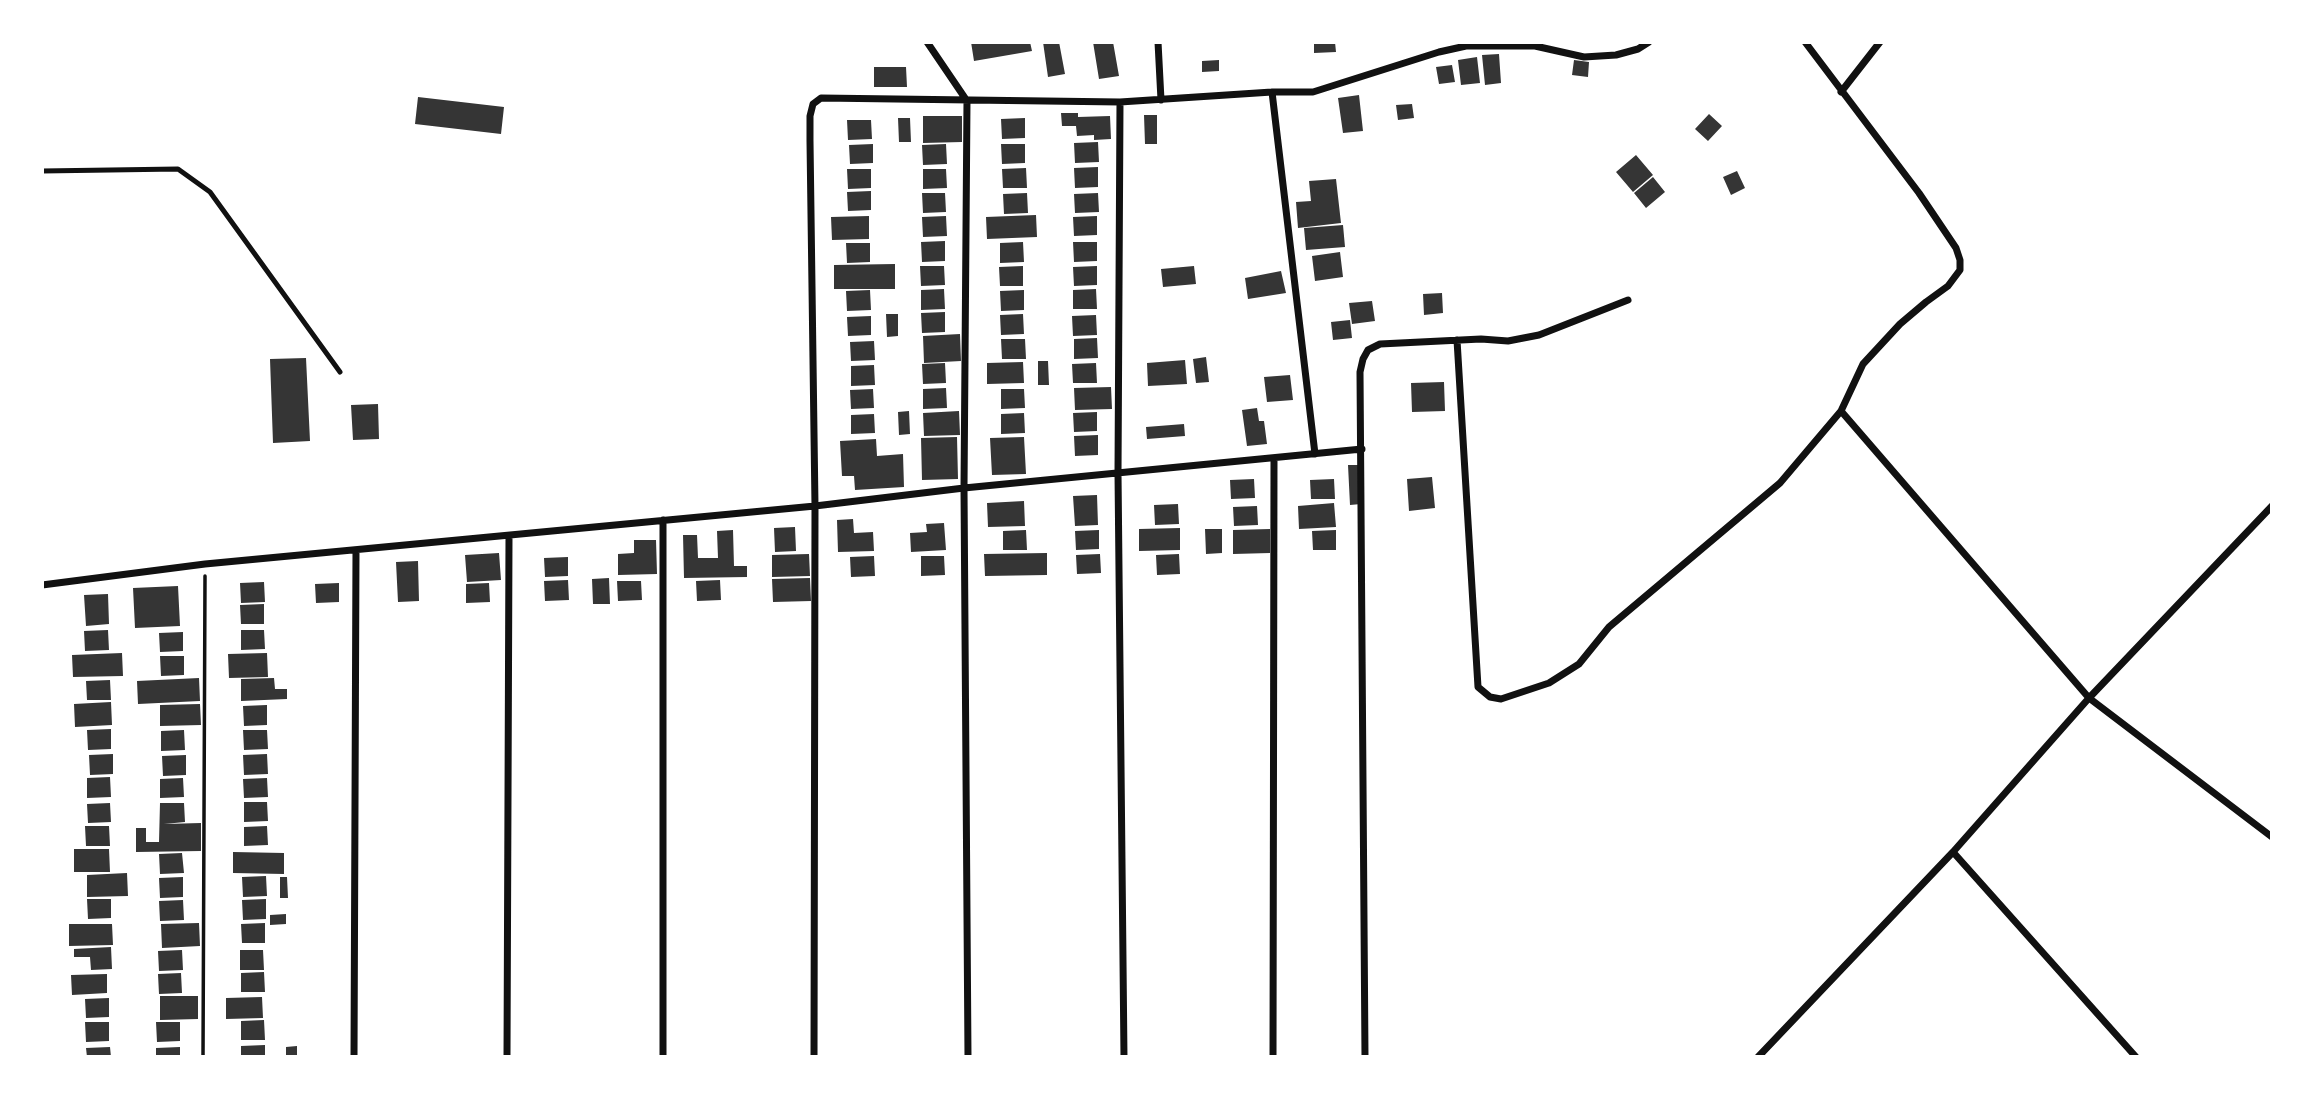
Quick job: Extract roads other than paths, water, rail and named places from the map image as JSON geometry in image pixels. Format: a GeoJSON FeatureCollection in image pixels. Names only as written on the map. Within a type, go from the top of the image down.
{"type":"FeatureCollection","features":[{"type":"Feature","properties":{"kind":"street"},"geometry":{"type":"LineString","coordinates":[[927,42],[967,101],[964,488],[968,1057]]}},
{"type":"Feature","properties":{"kind":"street"},"geometry":{"type":"LineString","coordinates":[[1158,42],[1161,100]]}},
{"type":"Feature","properties":{"kind":"street"},"geometry":{"type":"LineString","coordinates":[[814,1057],[815,506],[810,141],[813,104],[821,98],[1120,103],[1272,92],[1313,92],[1466,46],[1535,46],[1584,57],[1616,55],[1638,49],[1649,42]]}},
{"type":"Feature","properties":{"kind":"street"},"geometry":{"type":"LineString","coordinates":[[1457,340],[1478,687],[1489,697],[1501,699],[1549,683],[1579,664],[1609,628],[1780,483],[1841,411],[1863,364],[1900,324],[1948,286],[1960,271],[1956,247],[1919,193],[1805,42]]}},
{"type":"Feature","properties":{"kind":"street"},"geometry":{"type":"LineString","coordinates":[[1841,92],[1880,42]]}},
{"type":"Feature","properties":{"kind":"street"},"geometry":{"type":"LineString","coordinates":[[1272,92],[1315,454]]}},
{"type":"Feature","properties":{"kind":"street"},"geometry":{"type":"LineString","coordinates":[[1120,103],[1118,473],[1124,1057]]}},
{"type":"Feature","properties":{"kind":"street"},"geometry":{"type":"LineString","coordinates":[[1365,1057],[1360,372],[1363,359],[1368,350],[1380,344],[1457,340],[1508,341],[1539,335],[1628,300]]}},
{"type":"Feature","properties":{"kind":"street"},"geometry":{"type":"LineString","coordinates":[[1841,411],[2089,698],[2272,836]]}},
{"type":"Feature","properties":{"kind":"street"},"geometry":{"type":"LineString","coordinates":[[42,585],[205,564],[509,537],[1362,449]]}},
{"type":"Feature","properties":{"kind":"street"},"geometry":{"type":"LineString","coordinates":[[1273,1057],[1274,459]]}},
{"type":"Feature","properties":{"kind":"street"},"geometry":{"type":"LineString","coordinates":[[1758,1057],[1953,852],[2089,698],[2272,506]]}},
{"type":"Feature","properties":{"kind":"street"},"geometry":{"type":"LineString","coordinates":[[663,520],[663,1057]]}},
{"type":"Feature","properties":{"kind":"street"},"geometry":{"type":"LineString","coordinates":[[507,1057],[509,537]]}},
{"type":"Feature","properties":{"kind":"street"},"geometry":{"type":"LineString","coordinates":[[354,1057],[356,550]]}},
{"type":"Feature","properties":{"kind":"street"},"geometry":{"type":"LineString","coordinates":[[1953,852],[2136,1057]]}},
{"type":"Feature","properties":{"kind":"lane"},"geometry":{"type":"LineString","coordinates":[[42,171],[178,169],[210,192],[340,372]]}}]}
